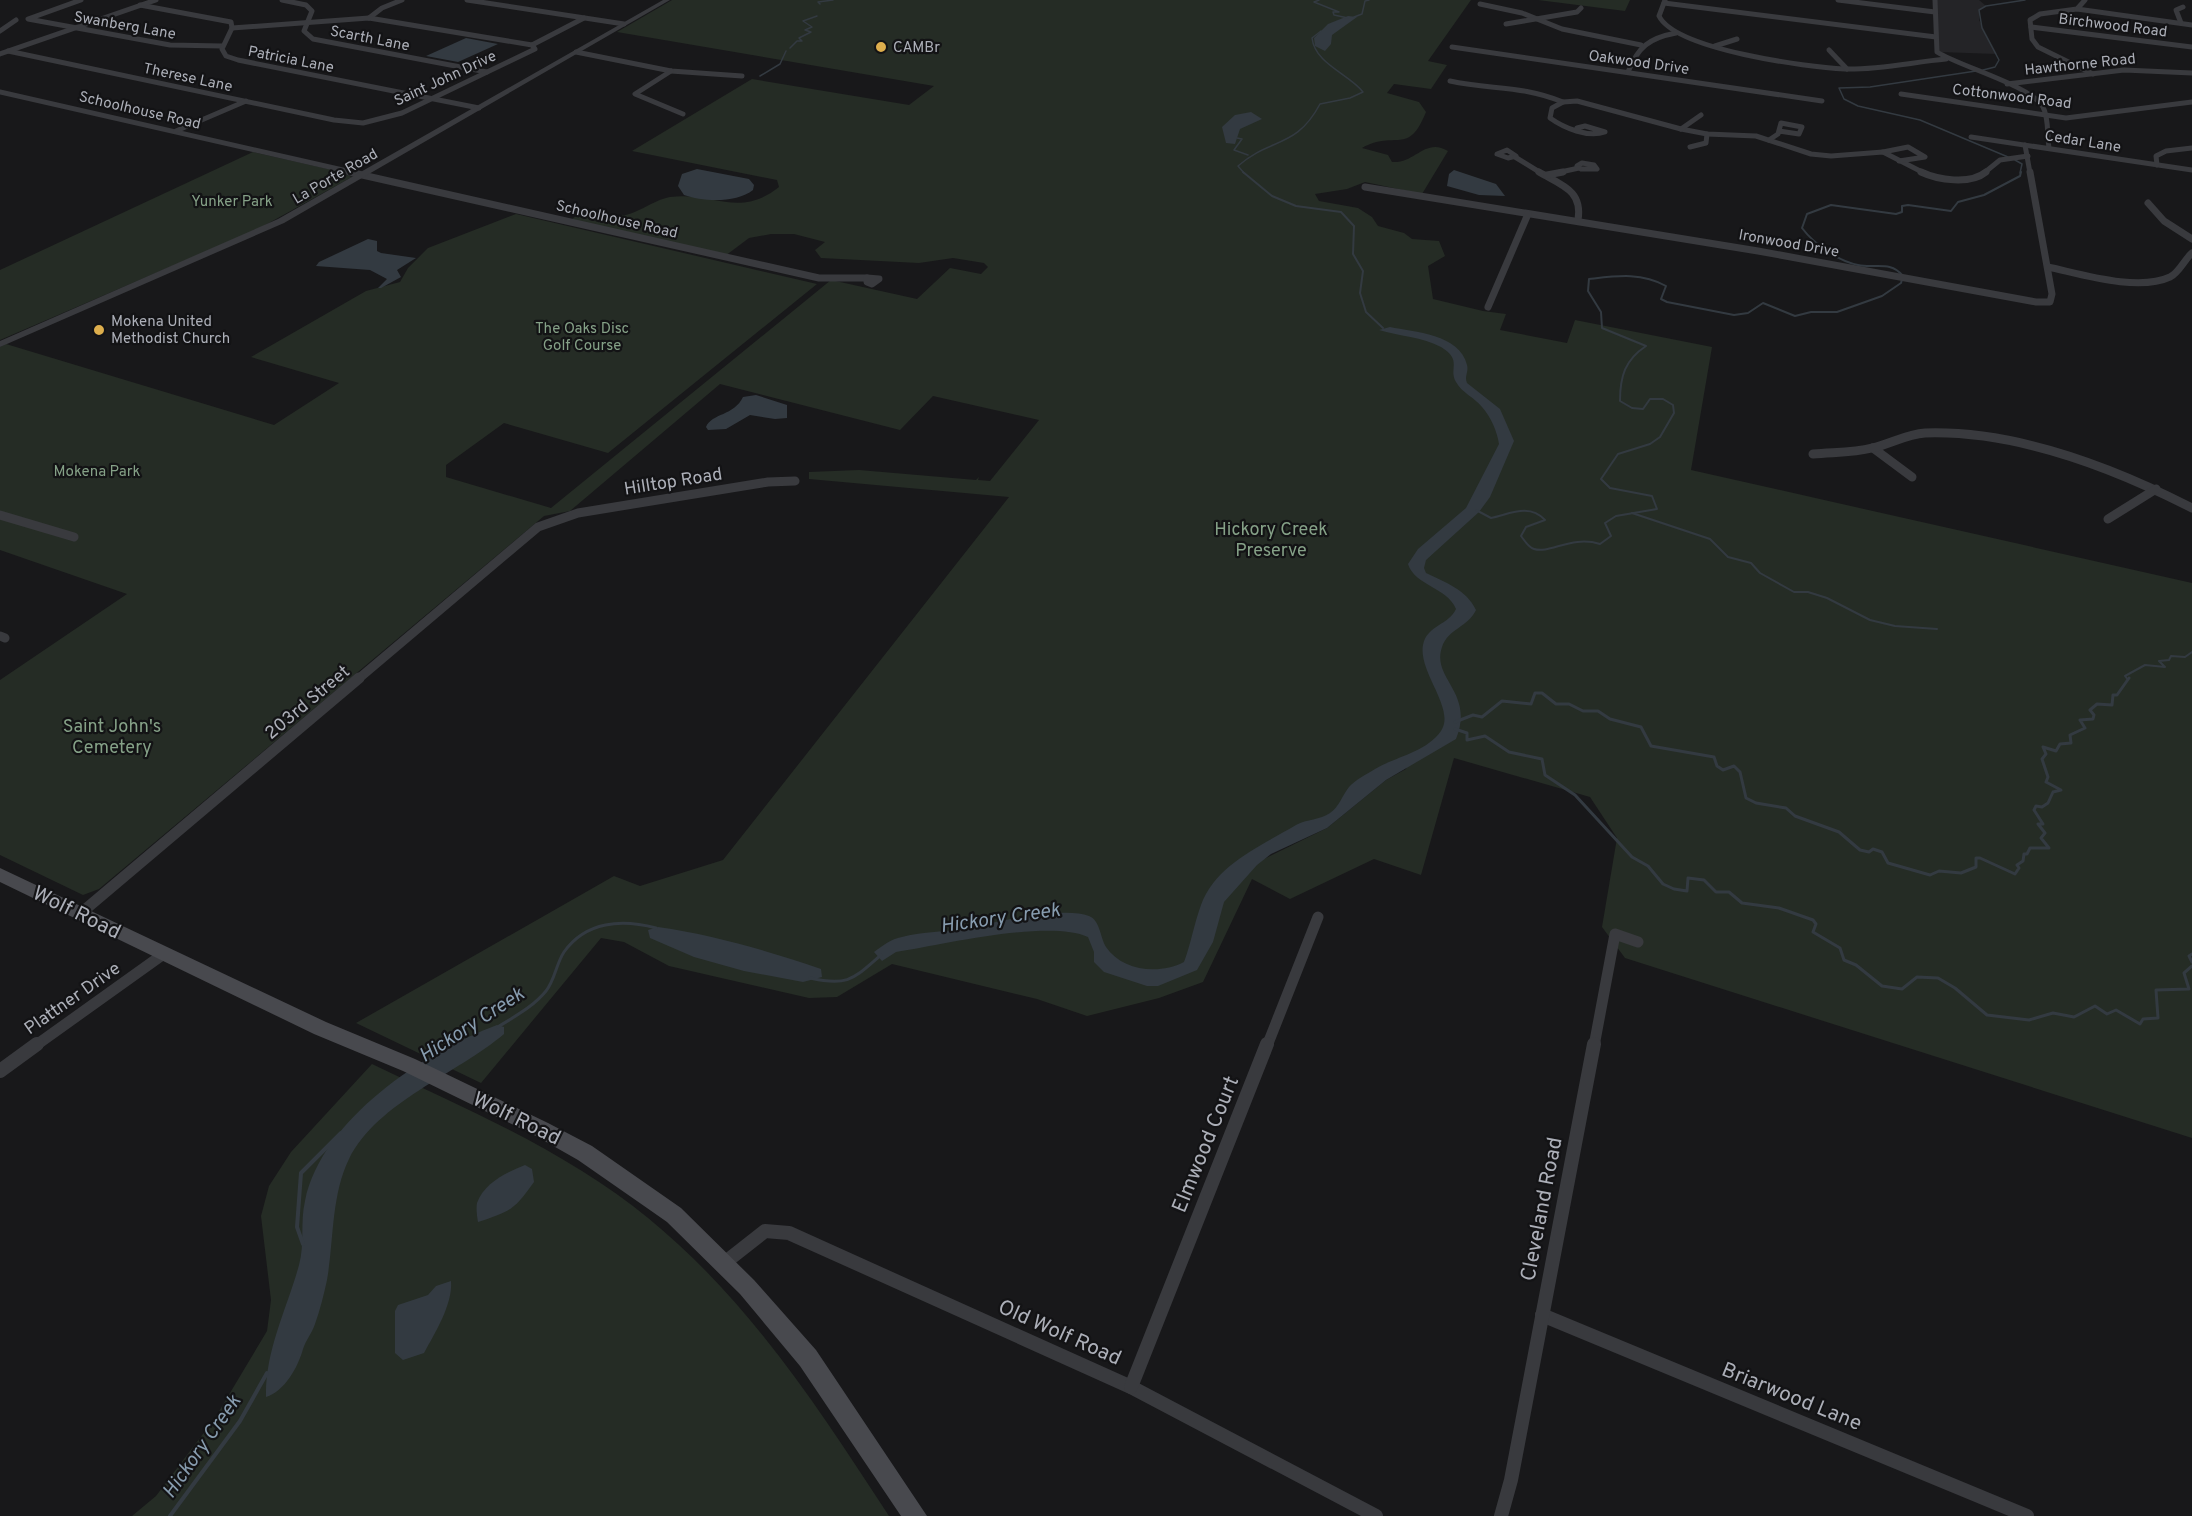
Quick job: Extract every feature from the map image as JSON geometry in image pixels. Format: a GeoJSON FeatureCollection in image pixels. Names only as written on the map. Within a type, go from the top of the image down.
{"type":"FeatureCollection","features":[{"type":"Feature","properties":{"kind":"main road","name":"Wolf Road"},"geometry":{"type":"LineString","coordinates":[[0,874],[320,1028],[409,1065],[585,1153],[674,1215],[723,1264],[808,1358],[915,1516]]}},
{"type":"Feature","properties":{"kind":"street","name":"Swanberg Lane"},"geometry":{"type":"LineString","coordinates":[[81,0],[30,17],[30,20],[170,45],[222,46]]}},
{"type":"Feature","properties":{"kind":"street"},"geometry":{"type":"LineString","coordinates":[[0,54],[156,0]]}},
{"type":"Feature","properties":{"kind":"street","name":"Scarth Lane"},"geometry":{"type":"LineString","coordinates":[[282,0],[309,7],[312,11],[304,33],[313,39],[488,72]]}},
{"type":"Feature","properties":{"kind":"street"},"geometry":{"type":"LineString","coordinates":[[369,18],[382,8],[402,0]]}},
{"type":"Feature","properties":{"kind":"street"},"geometry":{"type":"LineString","coordinates":[[467,0],[624,24]]}},
{"type":"Feature","properties":{"kind":"street","name":"La Porte Road"},"geometry":{"type":"LineString","coordinates":[[0,344],[253,236],[667,0]]}},
{"type":"Feature","properties":{"kind":"street"},"geometry":{"type":"LineString","coordinates":[[1838,0],[1935,12]]}},
{"type":"Feature","properties":{"kind":"street"},"geometry":{"type":"LineString","coordinates":[[1935,0],[1937,52],[1946,59],[2007,84],[2040,102],[2045,115],[2049,148]]}},
{"type":"Feature","properties":{"kind":"street"},"geometry":{"type":"LineString","coordinates":[[2077,9],[2085,0]]}},
{"type":"Feature","properties":{"kind":"street"},"geometry":{"type":"LineString","coordinates":[[1936,37],[1665,2],[1659,16],[1668,28],[1676,33],[1734,52],[1777,61],[1847,69],[1946,59]]}},
{"type":"Feature","properties":{"kind":"street"},"geometry":{"type":"LineString","coordinates":[[1480,4],[1522,13],[1582,34],[1641,45]]}},
{"type":"Feature","properties":{"kind":"street","name":"Patricia Lane"},"geometry":{"type":"LineString","coordinates":[[140,5],[221,18],[231,22],[232,28],[222,46],[224,54],[238,60],[479,108]]}},
{"type":"Feature","properties":{"kind":"street"},"geometry":{"type":"LineString","coordinates":[[2181,23],[2176,10],[2183,7]]}},
{"type":"Feature","properties":{"kind":"street"},"geometry":{"type":"LineString","coordinates":[[1506,24],[1577,12],[1581,8]]}},
{"type":"Feature","properties":{"kind":"street"},"geometry":{"type":"LineString","coordinates":[[2094,74],[2038,47],[2032,39],[2030,20],[2032,17],[2077,9],[2192,25]]}},
{"type":"Feature","properties":{"kind":"street"},"geometry":{"type":"LineString","coordinates":[[232,28],[369,18],[534,47]]}},
{"type":"Feature","properties":{"kind":"street","name":"Saint John Drive"},"geometry":{"type":"LineString","coordinates":[[363,123],[402,113],[488,72],[584,18]]}},
{"type":"Feature","properties":{"kind":"street"},"geometry":{"type":"LineString","coordinates":[[0,31],[16,20]]}},
{"type":"Feature","properties":{"kind":"street","name":"Birchwood Road"},"geometry":{"type":"LineString","coordinates":[[2031,27],[2192,47]]}},
{"type":"Feature","properties":{"kind":"street"},"geometry":{"type":"LineString","coordinates":[[1628,72],[1641,45],[1653,38],[1676,33]]}},
{"type":"Feature","properties":{"kind":"street"},"geometry":{"type":"LineString","coordinates":[[1715,46],[1737,39]]}},
{"type":"Feature","properties":{"kind":"street","name":"Oakwood Drive"},"geometry":{"type":"LineString","coordinates":[[1452,47],[1822,101]]}},
{"type":"Feature","properties":{"kind":"street"},"geometry":{"type":"LineString","coordinates":[[1829,50],[1847,69]]}},
{"type":"Feature","properties":{"kind":"street","name":"Therese Lane"},"geometry":{"type":"LineString","coordinates":[[8,51],[334,120],[363,123]]}},
{"type":"Feature","properties":{"kind":"street"},"geometry":{"type":"LineString","coordinates":[[576,52],[671,71],[742,76]]}},
{"type":"Feature","properties":{"kind":"street"},"geometry":{"type":"LineString","coordinates":[[1725,57],[1734,52]]}},
{"type":"Feature","properties":{"kind":"street","name":"Hawthorne Road"},"geometry":{"type":"LineString","coordinates":[[2007,84],[2140,69],[2192,73]]}},
{"type":"Feature","properties":{"kind":"street"},"geometry":{"type":"LineString","coordinates":[[671,71],[639,89],[636,94],[683,114]]}},
{"type":"Feature","properties":{"kind":"street"},"geometry":{"type":"LineString","coordinates":[[1450,81],[1482,88],[1498,87],[1539,92],[1563,102],[1591,104],[1681,129],[1707,134],[1743,134],[1811,154],[1853,155],[1907,147],[1925,157],[1899,161]]}},
{"type":"Feature","properties":{"kind":"street","name":"Schoolhouse Road"},"geometry":{"type":"LineString","coordinates":[[0,93],[819,278],[867,278]]}},
{"type":"Feature","properties":{"kind":"street","name":"Cottonwood Road"},"geometry":{"type":"LineString","coordinates":[[1901,94],[2066,118],[2192,102]]}},
{"type":"Feature","properties":{"kind":"street"},"geometry":{"type":"LineString","coordinates":[[176,132],[246,101]]}},
{"type":"Feature","properties":{"kind":"street"},"geometry":{"type":"LineString","coordinates":[[1563,102],[1552,108],[1550,118],[1555,123],[1577,128]]}},
{"type":"Feature","properties":{"kind":"street"},"geometry":{"type":"LineString","coordinates":[[1681,129],[1701,115]]}},
{"type":"Feature","properties":{"kind":"street"},"geometry":{"type":"LineString","coordinates":[[1769,140],[1779,131]]}},
{"type":"Feature","properties":{"kind":"street"},"geometry":{"type":"LineString","coordinates":[[1690,147],[1706,143],[1707,134]]}},
{"type":"Feature","properties":{"kind":"street","name":"Cedar Lane"},"geometry":{"type":"LineString","coordinates":[[1971,137],[2192,170]]}},
{"type":"Feature","properties":{"kind":"street","name":"Ironwood Drive"},"geometry":{"type":"LineString","coordinates":[[1365,187],[1578,220],[2036,302],[2050,302],[2052,294],[2048,267],[2025,145]]}},
{"type":"Feature","properties":{"kind":"street"},"geometry":{"type":"LineString","coordinates":[[2157,165],[2156,156],[2162,152],[2192,148]]}},
{"type":"Feature","properties":{"kind":"street"},"geometry":{"type":"LineString","coordinates":[[1883,152],[1933,178],[1952,180],[1982,175],[2000,160],[2028,156]]}},
{"type":"Feature","properties":{"kind":"street"},"geometry":{"type":"LineString","coordinates":[[1515,157],[1547,175],[1578,198],[1580,207],[1578,220]]}},
{"type":"Feature","properties":{"kind":"street"},"geometry":{"type":"LineString","coordinates":[[1547,175],[1579,168]]}},
{"type":"Feature","properties":{"kind":"street"},"geometry":{"type":"LineString","coordinates":[[2148,203],[2164,221],[2192,239]]}},
{"type":"Feature","properties":{"kind":"street"},"geometry":{"type":"LineString","coordinates":[[1488,307],[1528,214]]}},
{"type":"Feature","properties":{"kind":"street"},"geometry":{"type":"LineString","coordinates":[[2048,267],[2135,281],[2156,281],[2169,277],[2192,253]]}},
{"type":"Feature","properties":{"kind":"street"},"geometry":{"type":"LineString","coordinates":[[1813,454],[1873,448],[1900,437],[1923,433],[1966,436],[2052,453],[2126,475],[2192,508]]}},
{"type":"Feature","properties":{"kind":"street"},"geometry":{"type":"LineString","coordinates":[[1873,448],[1912,477]]}},
{"type":"Feature","properties":{"kind":"street","name":"Hilltop Road"},"geometry":{"type":"LineString","coordinates":[[556,519],[578,513],[768,482],[795,481]]}},
{"type":"Feature","properties":{"kind":"street"},"geometry":{"type":"LineString","coordinates":[[2108,519],[2156,489]]}},
{"type":"Feature","properties":{"kind":"street"},"geometry":{"type":"LineString","coordinates":[[0,515],[74,537]]}},
{"type":"Feature","properties":{"kind":"street","name":"203rd Street"},"geometry":{"type":"LineString","coordinates":[[81,913],[538,527],[556,519]]}},
{"type":"Feature","properties":{"kind":"street","name":"Elmwood Court"},"geometry":{"type":"LineString","coordinates":[[1131,1387],[1318,917]]}},
{"type":"Feature","properties":{"kind":"street","name":"Cleveland Road"},"geometry":{"type":"LineString","coordinates":[[1501,1516],[1511,1480],[1615,934],[1638,942]]}},
{"type":"Feature","properties":{"kind":"street","name":"Plattner Drive"},"geometry":{"type":"LineString","coordinates":[[0,1071],[165,953]]}},
{"type":"Feature","properties":{"kind":"street","name":"Old Wolf Road"},"geometry":{"type":"LineString","coordinates":[[723,1264],[765,1230],[789,1233],[1131,1387],[1376,1516]]}},
{"type":"Feature","properties":{"kind":"street","name":"Briarwood Lane"},"geometry":{"type":"LineString","coordinates":[[1542,1315],[2027,1516]]}},
{"type":"Feature","properties":{"kind":"shaded area"},"geometry":{"type":"Polygon","coordinates":[[[1936,0],[1979,0],[1986,6],[1979,10],[1979,20],[1997,54],[1939,52],[1936,0]]]}},
{"type":"Feature","properties":{"kind":"shaded area"},"geometry":{"type":"Polygon","coordinates":[[[1348,16],[1357,17],[1332,35],[1331,44],[1325,51],[1315,46],[1314,38],[1328,24],[1348,16]]]}},
{"type":"Feature","properties":{"kind":"shaded area"},"geometry":{"type":"Polygon","coordinates":[[[466,38],[498,44],[458,62],[426,56],[466,38]]]}},
{"type":"Feature","properties":{"kind":"shaded area"},"geometry":{"type":"Polygon","coordinates":[[[1251,112],[1262,119],[1240,129],[1235,144],[1226,143],[1222,127],[1235,115],[1251,112]]]}},
{"type":"Feature","properties":{"kind":"shaded area"},"geometry":{"type":"Polygon","coordinates":[[[697,169],[749,179],[754,185],[753,190],[738,197],[720,200],[684,195],[678,186],[682,174],[697,169]]]}},
{"type":"Feature","properties":{"kind":"shaded area"},"geometry":{"type":"Polygon","coordinates":[[[1454,170],[1496,184],[1505,196],[1479,195],[1447,186],[1449,174],[1454,170]]]}},
{"type":"Feature","properties":{"kind":"shaded area"},"geometry":{"type":"Polygon","coordinates":[[[368,239],[377,241],[377,251],[381,253],[416,258],[397,270],[401,277],[381,288],[378,288],[387,279],[370,270],[316,266],[319,262],[368,239]]]}},
{"type":"Feature","properties":{"kind":"shaded area"},"geometry":{"type":"Polygon","coordinates":[[[1390,327],[1435,336],[1455,347],[1463,355],[1467,365],[1467,383],[1500,409],[1514,441],[1490,497],[1479,512],[1426,560],[1424,568],[1426,573],[1461,592],[1476,610],[1445,641],[1440,658],[1460,709],[1460,723],[1456,739],[1386,780],[1327,828],[1271,854],[1257,865],[1224,902],[1213,942],[1197,970],[1158,986],[1147,986],[1104,972],[1094,962],[1094,952],[1088,937],[1070,932],[1022,932],[966,939],[896,952],[882,961],[874,952],[898,938],[1044,914],[1077,913],[1093,918],[1106,947],[1113,955],[1131,966],[1164,969],[1184,962],[1201,905],[1217,878],[1228,867],[1296,825],[1330,813],[1354,782],[1383,765],[1419,749],[1441,731],[1444,712],[1426,667],[1423,645],[1429,633],[1448,619],[1456,609],[1446,596],[1417,577],[1408,564],[1418,549],[1466,508],[1499,444],[1493,424],[1485,411],[1456,382],[1452,356],[1441,347],[1426,341],[1379,330],[1390,327]]]}},
{"type":"Feature","properties":{"kind":"shaded area"},"geometry":{"type":"Polygon","coordinates":[[[756,395],[787,405],[787,418],[775,419],[750,415],[726,429],[708,430],[706,427],[709,422],[734,408],[743,397],[756,395]]]}},
{"type":"Feature","properties":{"kind":"shaded area"},"geometry":{"type":"Polygon","coordinates":[[[658,927],[720,939],[781,956],[821,969],[822,977],[803,982],[744,971],[694,957],[650,938],[648,930],[658,927]]]}},
{"type":"Feature","properties":{"kind":"shaded area"},"geometry":{"type":"Polygon","coordinates":[[[497,1025],[504,1027],[504,1034],[485,1049],[419,1090],[378,1121],[349,1159],[339,1188],[327,1280],[315,1324],[290,1378],[279,1390],[266,1397],[273,1346],[301,1257],[305,1201],[315,1171],[332,1143],[354,1116],[380,1092],[409,1071],[439,1052],[497,1025]]]}},
{"type":"Feature","properties":{"kind":"shaded area"},"geometry":{"type":"Polygon","coordinates":[[[525,1165],[532,1169],[534,1182],[521,1199],[505,1212],[478,1222],[477,1203],[480,1196],[504,1175],[525,1165]]]}},
{"type":"Feature","properties":{"kind":"shaded area"},"geometry":{"type":"Polygon","coordinates":[[[451,1281],[446,1309],[424,1353],[403,1360],[395,1353],[395,1311],[398,1305],[428,1295],[436,1286],[451,1281]]]}},
{"type":"Feature","properties":{"kind":"green space","name":"Hickory Creek Preserve"},"geometry":{"type":"Polygon","coordinates":[[[672,0],[1471,0],[1428,61],[1447,65],[1431,89],[1394,84],[1387,93],[1419,102],[1426,112],[1419,126],[1407,138],[1374,143],[1362,148],[1388,155],[1392,162],[1400,162],[1433,147],[1448,151],[1422,194],[1365,182],[1347,189],[1315,194],[1319,201],[1358,208],[1372,217],[1378,226],[1404,233],[1412,239],[1439,241],[1445,256],[1428,266],[1433,299],[1506,314],[1500,330],[1567,343],[1575,320],[1712,347],[1691,470],[2192,583],[2192,1138],[1625,958],[1602,927],[1617,838],[1590,797],[1454,758],[1421,875],[1374,859],[1290,899],[1252,879],[1203,982],[1159,998],[1087,1016],[1037,999],[892,964],[837,997],[809,998],[669,966],[624,942],[601,938],[481,1083],[356,1023],[614,876],[640,886],[723,860],[1009,497],[809,479],[809,472],[859,470],[976,480],[979,477],[978,480],[990,481],[1039,420],[933,396],[900,430],[720,384],[570,511],[544,516],[99,889],[83,895],[0,855],[0,680],[127,594],[0,550],[0,347],[6,344],[274,425],[339,383],[251,357],[366,291],[400,282],[408,268],[428,248],[516,214],[817,284],[608,453],[504,423],[446,465],[446,477],[551,508],[831,280],[917,299],[950,268],[981,274],[988,267],[984,263],[953,258],[919,263],[821,258],[815,250],[825,242],[794,234],[771,234],[749,238],[725,256],[571,220],[583,213],[591,212],[624,215],[670,197],[700,197],[738,203],[751,201],[779,187],[777,180],[632,151],[752,79],[909,105],[934,86],[617,32],[672,0]],[[1407,765],[1263,856],[1260,861],[1327,828],[1386,780],[1406,769],[1407,765]]]}},
{"type":"Feature","properties":{"kind":"green space"},"geometry":{"type":"Polygon","coordinates":[[[1538,0],[1630,0],[1625,11],[1538,0]]]}},
{"type":"Feature","properties":{"kind":"green space","name":"Yunker Park"},"geometry":{"type":"Polygon","coordinates":[[[253,152],[337,171],[352,177],[258,229],[0,340],[0,270],[253,152]]]}},
{"type":"Feature","properties":{"kind":"green space"},"geometry":{"type":"Polygon","coordinates":[[[372,1064],[531,1141],[557,1156],[631,1205],[676,1242],[755,1326],[790,1371],[889,1516],[132,1516],[156,1496],[215,1418],[267,1331],[271,1300],[261,1216],[269,1186],[291,1152],[372,1064]]]}},
{"type":"Feature","properties":{"kind":"waterway"},"geometry":{"type":"LineString","coordinates":[[820,4],[818,2],[833,0]]}},
{"type":"Feature","properties":{"kind":"waterway"},"geometry":{"type":"LineString","coordinates":[[1319,0],[1314,2],[1339,12],[1333,12],[1334,15],[1348,18]]}},
{"type":"Feature","properties":{"kind":"waterway","name":"Hickory Creek"},"geometry":{"type":"LineString","coordinates":[[1354,17],[1362,14],[1365,1],[1369,0]]}},
{"type":"Feature","properties":{"kind":"waterway"},"geometry":{"type":"LineString","coordinates":[[1983,70],[1995,67],[1999,60],[1982,28],[1979,10],[1986,6],[2025,0]]}},
{"type":"Feature","properties":{"kind":"waterway"},"geometry":{"type":"LineString","coordinates":[[790,48],[797,41],[802,41],[799,38],[811,32],[805,30],[812,27],[803,21],[817,16]]}},
{"type":"Feature","properties":{"kind":"waterway","name":"Hickory Creek"},"geometry":{"type":"LineString","coordinates":[[1243,172],[1238,166],[1261,150],[1302,129],[1320,104],[1350,98],[1363,92],[1319,55],[1312,38],[1321,31]]}},
{"type":"Feature","properties":{"kind":"waterway"},"geometry":{"type":"LineString","coordinates":[[760,76],[780,64],[786,51]]}},
{"type":"Feature","properties":{"kind":"waterway"},"geometry":{"type":"LineString","coordinates":[[1976,71],[1870,87],[1839,88],[1844,99],[1858,106],[1920,120],[2008,157]]}},
{"type":"Feature","properties":{"kind":"waterway"},"geometry":{"type":"LineString","coordinates":[[1237,138],[1242,139],[1234,150],[1248,155]]}},
{"type":"Feature","properties":{"kind":"waterway"},"geometry":{"type":"LineString","coordinates":[[2015,160],[2022,164],[2020,173]]}},
{"type":"Feature","properties":{"kind":"waterway","name":"Hickory Creek"},"geometry":{"type":"LineString","coordinates":[[1243,172],[1272,196],[1296,206],[1341,212],[1354,226],[1353,254],[1363,271],[1360,293],[1366,312],[1383,328]]}},
{"type":"Feature","properties":{"kind":"waterway"},"geometry":{"type":"LineString","coordinates":[[1633,513],[1657,509],[1652,496],[1610,488],[1601,479],[1618,454],[1650,444],[1660,437],[1674,413],[1673,405],[1663,399],[1650,399],[1643,409],[1632,408],[1620,401],[1625,369],[1633,357],[1646,346],[1602,328],[1601,312],[1588,291],[1589,279],[1628,276],[1647,279],[1666,286],[1661,299],[1667,302],[1734,315],[1748,313],[1763,303],[1795,316],[1811,312],[1837,312],[1882,296],[1901,283],[1903,276],[1893,268],[1850,263],[1827,251],[1802,228],[1807,214],[1831,205],[1896,214],[1902,212],[1902,206],[1908,205],[1951,211],[1958,202],[1984,195],[2020,176],[2021,172]]}},
{"type":"Feature","properties":{"kind":"waterway"},"geometry":{"type":"LineString","coordinates":[[1476,510],[1491,518],[1519,511],[1539,515],[1545,520],[1526,527],[1521,536],[1530,547],[1540,550],[1580,542],[1600,544],[1611,536],[1605,523],[1616,516],[1633,513]]}},
{"type":"Feature","properties":{"kind":"waterway"},"geometry":{"type":"LineString","coordinates":[[1633,513],[1710,539],[1728,557],[1751,563],[1760,573],[1794,592],[1808,592],[1827,598],[1870,620],[1895,626],[1937,629]]}},
{"type":"Feature","properties":{"kind":"waterway"},"geometry":{"type":"LineString","coordinates":[[2128,680],[2125,676],[2145,665],[2165,667],[2159,661],[2169,660],[2171,656],[2185,657],[2192,652]]}},
{"type":"Feature","properties":{"kind":"waterway"},"geometry":{"type":"LineString","coordinates":[[1455,722],[1473,715],[1482,717],[1502,701],[1531,704],[1535,693],[1542,693],[1556,704],[1569,704],[1583,711],[1598,711],[1610,719],[1641,727],[1651,746],[1714,757],[1717,766],[1723,770],[1734,766],[1740,772],[1746,798],[1756,803],[1786,808],[1795,816],[1839,832],[1860,850],[1869,852],[1873,849],[1882,852],[1888,863],[1930,875],[1939,871],[1961,873],[1976,867],[1976,858],[1980,858],[2015,874],[2019,868],[2017,865],[2023,861],[2024,854],[2027,854],[2030,848],[2049,848],[2041,838],[2045,833],[2038,824],[2043,824],[2034,810],[2036,806],[2042,807],[2048,803],[2053,792],[2061,790],[2046,782],[2048,777],[2042,759],[2046,754],[2043,747],[2056,751],[2060,744],[2071,743],[2070,735],[2085,728],[2080,720],[2093,719],[2094,715],[2090,710],[2097,704],[2112,705],[2113,695],[2117,695],[2128,680]]}},
{"type":"Feature","properties":{"kind":"waterway"},"geometry":{"type":"LineString","coordinates":[[1455,729],[1467,733],[1467,740],[1485,736],[1509,752],[1542,759],[1545,775],[1575,795],[1632,857],[1648,866],[1663,884],[1687,891],[1688,878],[1704,880],[1716,892],[1729,892],[1742,903],[1779,908],[1813,920],[1816,924],[1813,932],[1840,948],[1844,960],[1856,965],[1882,986],[1902,989],[1917,977],[1938,978],[1955,988],[1987,1015],[2029,1020],[2053,1013],[2074,1017],[2095,1006],[2107,1014],[2116,1010],[2140,1024],[2143,1019],[2158,1018],[2156,990],[2189,989],[2184,973],[2192,966]]}},
{"type":"Feature","properties":{"kind":"waterway","name":"Hickory Creek"},"geometry":{"type":"LineString","coordinates":[[498,1027],[541,997],[551,982],[564,952],[583,934],[594,928],[618,923],[656,928]]}},
{"type":"Feature","properties":{"kind":"waterway"},"geometry":{"type":"LineString","coordinates":[[2192,954],[2189,956],[2192,962]]}},
{"type":"Feature","properties":{"kind":"waterway","name":"Hickory Creek"},"geometry":{"type":"LineString","coordinates":[[810,978],[842,981],[857,975],[881,955]]}},
{"type":"Feature","properties":{"kind":"waterway","name":"Hickory Creek"},"geometry":{"type":"LineString","coordinates":[[303,1244],[297,1227],[301,1173],[341,1133]]}},
{"type":"Feature","properties":{"kind":"waterway","name":"Hickory Creek"},"geometry":{"type":"LineString","coordinates":[[170,1516],[240,1421],[267,1373]]}},
{"type":"Feature","properties":{"kind":"place","name":"CAMBr"},"geometry":{"type":"Point","coordinates":[881,47]}},
{"type":"Feature","properties":{"kind":"place","name":"Mokena United Methodist Church"},"geometry":{"type":"Point","coordinates":[99,330]}},
{"type":"Feature","properties":{"kind":"park label","name":"The Oaks Disc Golf Course"},"geometry":{"type":"Point","coordinates":[582,336]}},
{"type":"Feature","properties":{"kind":"park label","name":"Mokena Park"},"geometry":{"type":"Point","coordinates":[97,471]}},
{"type":"Feature","properties":{"kind":"park label","name":"Saint John's Cemetery"},"geometry":{"type":"Point","coordinates":[112,736]}}]}
